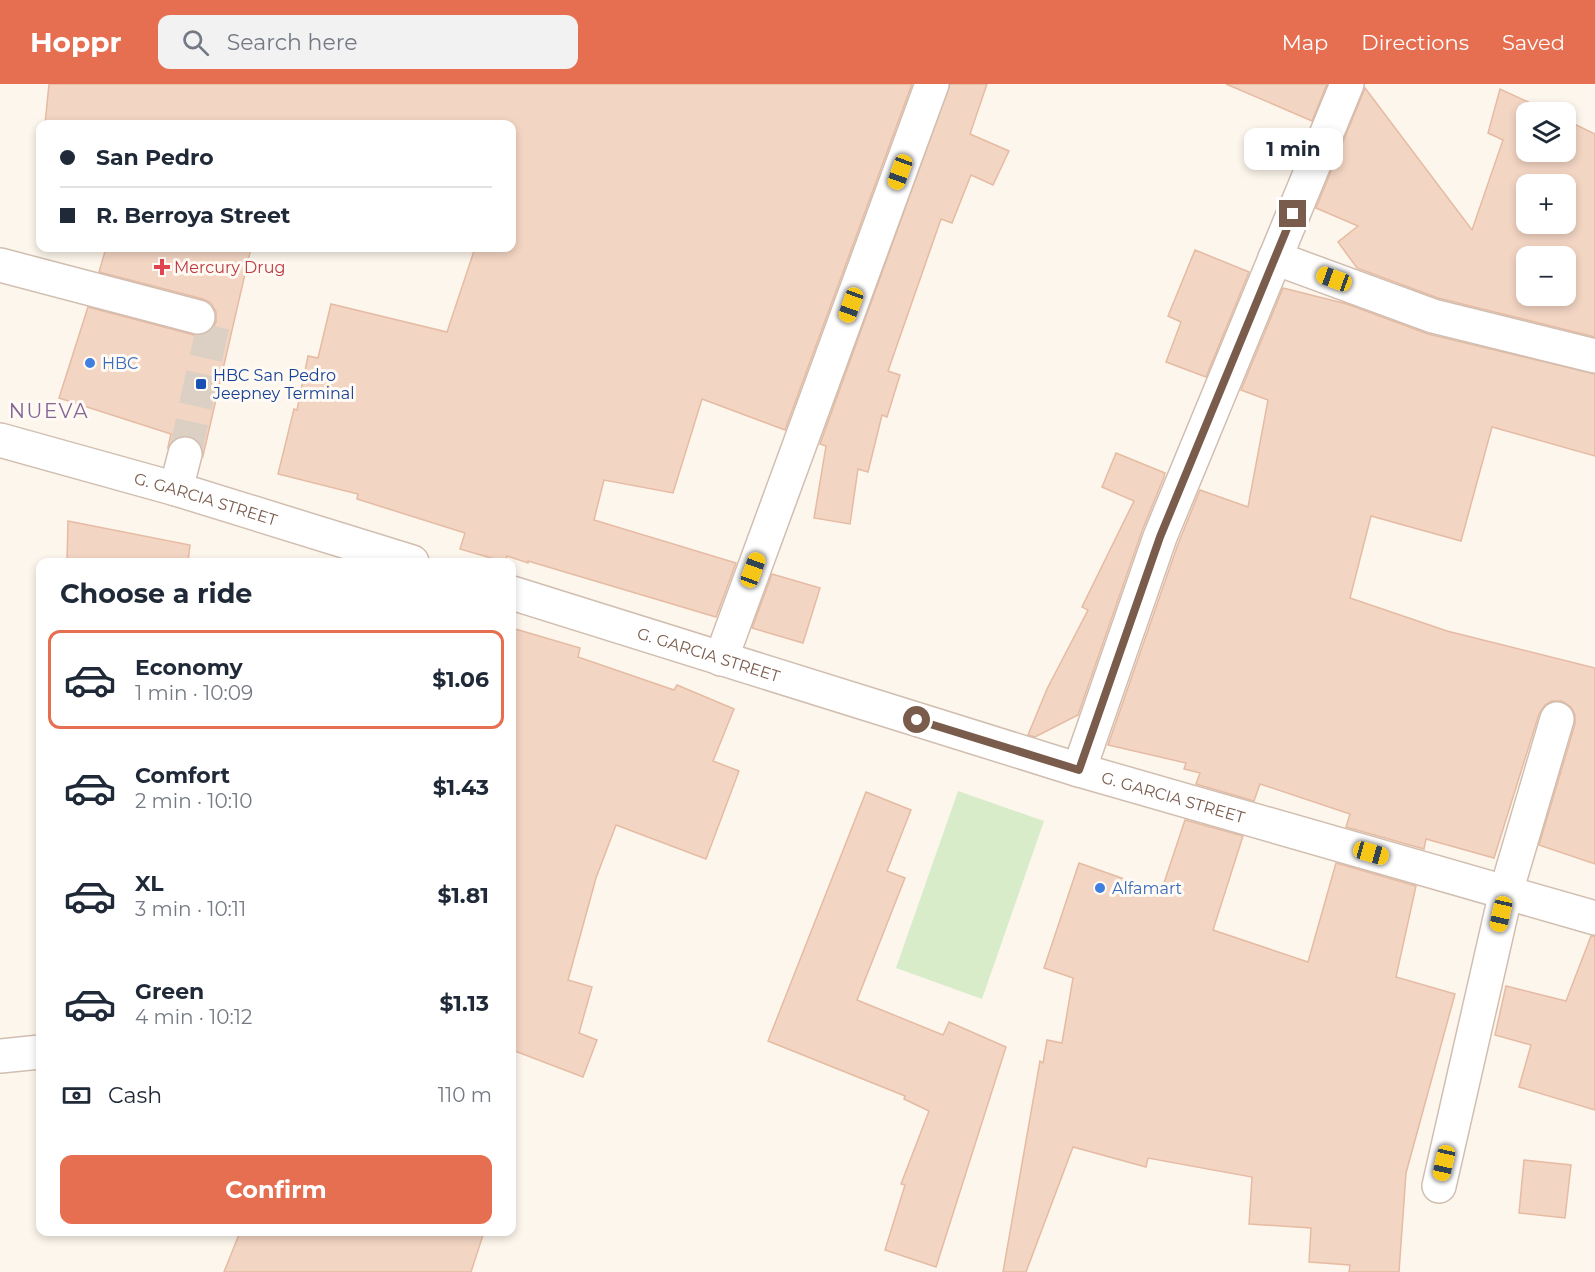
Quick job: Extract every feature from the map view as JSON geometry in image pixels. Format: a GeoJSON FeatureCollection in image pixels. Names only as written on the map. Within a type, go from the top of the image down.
{"type":"FeatureCollection","features":[{"type":"Feature","properties":{"kind":"street"},"geometry":{"type":"LineString","coordinates":[[721,659],[932,84]]}},
{"type":"Feature","properties":{"kind":"street"},"geometry":{"type":"LineString","coordinates":[[1079,770],[1160,537],[1347,84]]}},
{"type":"Feature","properties":{"kind":"street"},"geometry":{"type":"LineString","coordinates":[[1275,258],[1433,316],[1595,356]]}},
{"type":"Feature","properties":{"kind":"street"},"geometry":{"type":"LineString","coordinates":[[0,266],[198,317]]}},
{"type":"Feature","properties":{"kind":"street","name":"G. GARCIA STREET"},"geometry":{"type":"LineString","coordinates":[[0,440],[176,489],[399,558]]}},
{"type":"Feature","properties":{"kind":"street"},"geometry":{"type":"LineString","coordinates":[[176,489],[184,454]]}},
{"type":"Feature","properties":{"kind":"street","name":"G. GARCIA STREET"},"geometry":{"type":"LineString","coordinates":[[516,595],[1079,770],[1595,918]]}},
{"type":"Feature","properties":{"kind":"street"},"geometry":{"type":"LineString","coordinates":[[1439,1186],[1506,891],[1557,720]]}},
{"type":"Feature","properties":{"kind":"street"},"geometry":{"type":"LineString","coordinates":[[0,1056],[36,1052]]}},
{"type":"Feature","properties":{"kind":"green space"},"geometry":{"type":"Polygon","coordinates":[[[958,791],[1044,821],[982,999],[896,968],[958,791]]]}},
{"type":"Feature","properties":{"kind":"building"},"geometry":{"type":"Polygon","coordinates":[[[49,84],[912,84],[785,430],[702,399],[673,493],[604,480],[594,520],[736,563],[716,617],[528,561],[528,563],[507,556],[506,558],[491,558],[460,549],[465,533],[357,499],[358,494],[278,474],[294,409],[297,410],[308,356],[318,358],[331,304],[447,332],[474,252],[516,252],[516,120],[45,120],[49,84]]]}},
{"type":"Feature","properties":{"kind":"building"},"geometry":{"type":"Polygon","coordinates":[[[950,84],[987,84],[970,134],[1009,151],[993,185],[971,175],[952,223],[941,219],[888,371],[900,375],[887,417],[882,415],[868,472],[858,469],[850,524],[814,518],[826,446],[820,444],[950,84]]]}},
{"type":"Feature","properties":{"kind":"building"},"geometry":{"type":"Polygon","coordinates":[[[1226,84],[1327,84],[1312,121],[1226,84]]]}},
{"type":"Feature","properties":{"kind":"building"},"geometry":{"type":"Polygon","coordinates":[[[1365,88],[1472,230],[1503,140],[1488,133],[1500,89],[1528,102],[1516,102],[1516,162],[1576,162],[1576,125],[1595,134],[1595,337],[1438,298],[1357,268],[1338,242],[1358,226],[1316,208],[1365,88]]]}},
{"type":"Feature","properties":{"kind":"building"},"geometry":{"type":"Polygon","coordinates":[[[1195,250],[1249,272],[1206,377],[1166,362],[1181,322],[1168,316],[1195,250]]]}},
{"type":"Feature","properties":{"kind":"building"},"geometry":{"type":"Polygon","coordinates":[[[105,252],[250,252],[203,456],[198,441],[190,436],[179,436],[168,447],[171,434],[59,398],[88,307],[194,335],[203,335],[212,330],[216,322],[216,312],[211,303],[203,299],[99,272],[105,252]]]}},
{"type":"Feature","properties":{"kind":"building"},"geometry":{"type":"Polygon","coordinates":[[[1283,288],[1347,304],[1428,334],[1595,374],[1595,456],[1492,427],[1461,541],[1371,516],[1350,598],[1447,631],[1595,668],[1595,864],[1539,845],[1575,724],[1575,715],[1571,707],[1562,701],[1552,701],[1545,705],[1539,714],[1494,858],[1426,839],[1424,849],[1346,827],[1350,814],[1260,784],[1254,801],[1196,784],[1200,773],[1184,769],[1186,763],[1108,745],[1178,544],[1200,490],[1248,507],[1268,400],[1241,390],[1283,288]]]}},
{"type":"Feature","properties":{"kind":"building"},"geometry":{"type":"Polygon","coordinates":[[[1116,453],[1165,473],[1164,477],[1142,531],[1078,715],[1035,737],[1028,735],[1047,689],[1088,610],[1082,607],[1134,501],[1102,487],[1116,453]]]}},
{"type":"Feature","properties":{"kind":"building"},"geometry":{"type":"Polygon","coordinates":[[[68,521],[190,545],[188,558],[67,558],[68,521]]]}},
{"type":"Feature","properties":{"kind":"building"},"geometry":{"type":"Polygon","coordinates":[[[772,574],[820,588],[803,643],[752,628],[772,574]]]}},
{"type":"Feature","properties":{"kind":"building"},"geometry":{"type":"Polygon","coordinates":[[[516,629],[580,648],[578,657],[674,690],[677,685],[734,709],[713,761],[739,771],[706,859],[616,825],[596,878],[568,980],[592,987],[579,1033],[597,1040],[583,1077],[516,1052],[516,629]]]}},
{"type":"Feature","properties":{"kind":"building"},"geometry":{"type":"Polygon","coordinates":[[[866,792],[911,810],[887,871],[905,878],[857,1000],[943,1035],[949,1022],[1006,1047],[936,1267],[885,1250],[905,1185],[901,1184],[929,1111],[904,1099],[905,1096],[768,1041],[866,792]]]}},
{"type":"Feature","properties":{"kind":"building"},"geometry":{"type":"Polygon","coordinates":[[[1185,820],[1243,836],[1213,930],[1308,962],[1336,863],[1416,886],[1396,977],[1455,994],[1406,1173],[1399,1272],[1349,1272],[1350,1265],[1309,1262],[1311,1228],[1249,1224],[1252,1177],[1148,1158],[1146,1167],[1073,1147],[1026,1272],[1003,1272],[1040,1061],[1043,1063],[1047,1040],[1062,1043],[1073,978],[1044,968],[1079,863],[1161,892],[1185,820]]]}},
{"type":"Feature","properties":{"kind":"building"},"geometry":{"type":"Polygon","coordinates":[[[1591,936],[1595,936],[1595,1110],[1519,1087],[1531,1045],[1495,1035],[1506,986],[1566,1001],[1591,936]]]}},
{"type":"Feature","properties":{"kind":"building"},"geometry":{"type":"Polygon","coordinates":[[[1524,1160],[1571,1165],[1565,1218],[1519,1213],[1524,1160]]]}},
{"type":"Feature","properties":{"kind":"building"},"geometry":{"type":"Polygon","coordinates":[[[238,1236],[483,1236],[471,1272],[224,1272],[238,1236]]]}},
{"type":"Feature","properties":{"kind":"tunnel"},"geometry":{"type":"LineString","coordinates":[[185,454],[214,321],[198,317]]}},
{"type":"Feature","properties":{"kind":"place","name":"Mercury Drug"},"geometry":{"type":"Point","coordinates":[162,267]}},
{"type":"Feature","properties":{"kind":"place","name":"HBC"},"geometry":{"type":"Point","coordinates":[90,363]}},
{"type":"Feature","properties":{"kind":"place","name":"HBC San Pedro Jeepney Terminal"},"geometry":{"type":"Point","coordinates":[201,384]}},
{"type":"Feature","properties":{"kind":"place","name":"Alfamart"},"geometry":{"type":"Point","coordinates":[1100,888]}},
{"type":"Feature","properties":{"kind":"district","name":"NUEVA"},"geometry":{"type":"Point","coordinates":[49,411]}},
{"type":"Feature","properties":{"kind":"route"},"geometry":{"type":"LineString","coordinates":[[917,720],[1079,770],[1160,537],[1293,214]]}}]}
